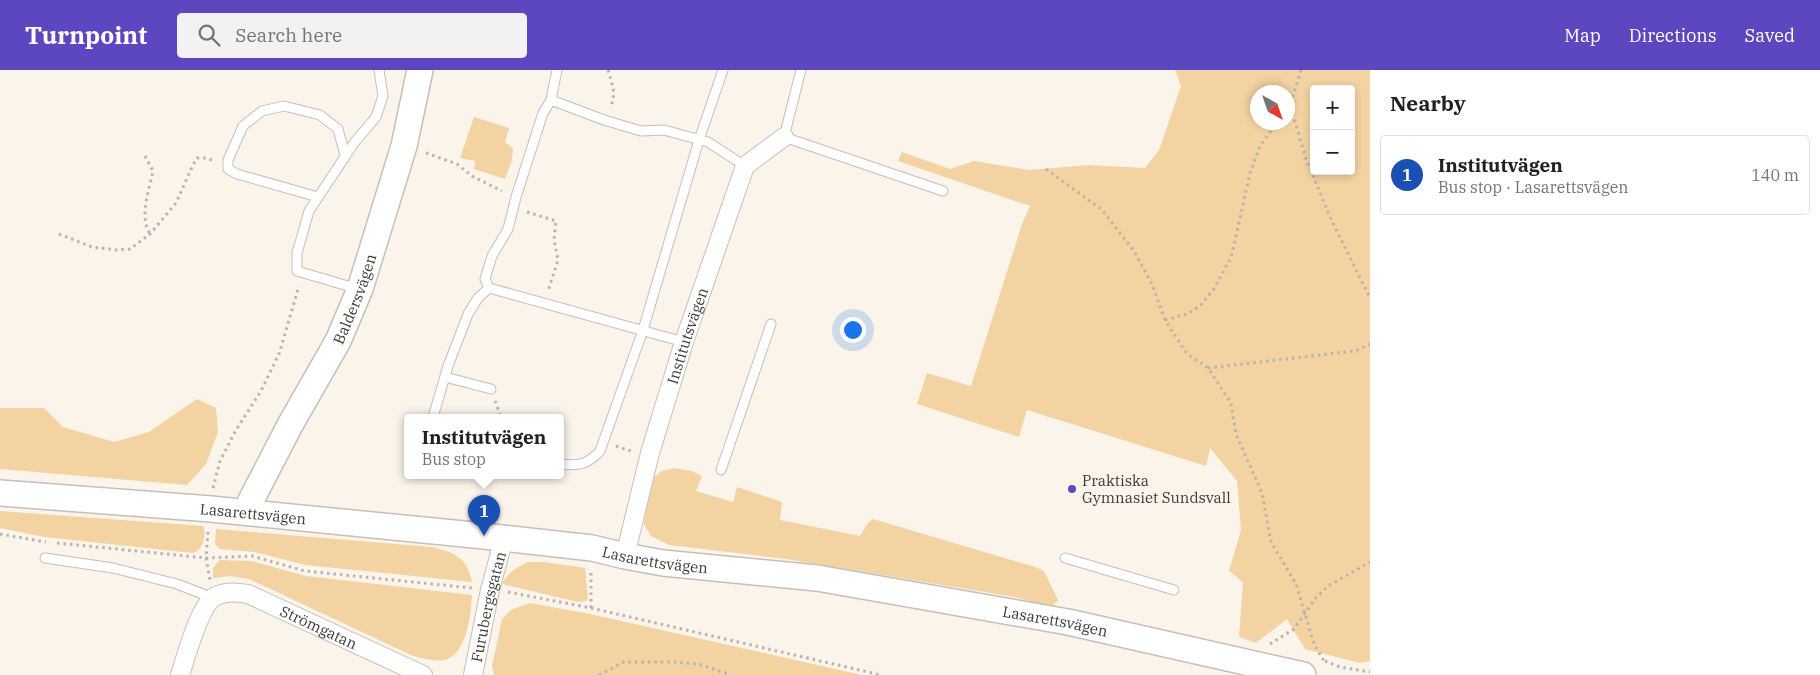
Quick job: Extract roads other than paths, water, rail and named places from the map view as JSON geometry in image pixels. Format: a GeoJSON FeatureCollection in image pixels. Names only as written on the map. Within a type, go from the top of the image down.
{"type":"FeatureCollection","features":[{"type":"Feature","properties":{"kind":"street","name":"Baldersvägen"},"geometry":{"type":"LineString","coordinates":[[245,512],[290,425],[338,340],[360,289],[404,146],[420,70]]}},
{"type":"Feature","properties":{"kind":"street"},"geometry":{"type":"LineString","coordinates":[[745,166],[784,137]]}},
{"type":"Feature","properties":{"kind":"street","name":"Institutsvägen"},"geometry":{"type":"LineString","coordinates":[[624,556],[650,453],[684,342],[745,166]]}},
{"type":"Feature","properties":{"kind":"street","name":"Lasarettsvägen"},"geometry":{"type":"LineString","coordinates":[[0,493],[245,512],[504,538],[592,548],[663,563],[817,578],[1068,622],[1303,675]]}},
{"type":"Feature","properties":{"kind":"street","name":"Furubergsgatan"},"geometry":{"type":"LineString","coordinates":[[472,675],[490,590],[504,538]]}},
{"type":"Feature","properties":{"kind":"street","name":"Strömgatan"},"geometry":{"type":"LineString","coordinates":[[213,598],[231,591],[248,594],[423,675]]}},
{"type":"Feature","properties":{"kind":"street"},"geometry":{"type":"LineString","coordinates":[[180,675],[201,614],[213,598]]}},
{"type":"Feature","properties":{"kind":"lane"},"geometry":{"type":"LineString","coordinates":[[360,289],[297,271],[297,254],[309,211],[345,156],[376,118],[383,96],[380,70]]}},
{"type":"Feature","properties":{"kind":"lane"},"geometry":{"type":"LineString","coordinates":[[489,288],[485,279],[492,256],[508,229],[516,197],[543,113],[551,100],[557,70]]}},
{"type":"Feature","properties":{"kind":"lane"},"geometry":{"type":"LineString","coordinates":[[564,465],[575,466],[591,461],[600,451],[643,330],[699,140],[722,70]]}},
{"type":"Feature","properties":{"kind":"lane"},"geometry":{"type":"LineString","coordinates":[[801,70],[784,137],[943,191]]}},
{"type":"Feature","properties":{"kind":"lane"},"geometry":{"type":"LineString","coordinates":[[551,100],[604,120],[641,131],[664,130],[708,142],[745,166]]}},
{"type":"Feature","properties":{"kind":"lane"},"geometry":{"type":"LineString","coordinates":[[318,197],[238,174],[228,169],[228,160],[243,126],[262,111],[284,106],[320,115],[338,129],[345,156]]}},
{"type":"Feature","properties":{"kind":"lane"},"geometry":{"type":"LineString","coordinates":[[489,288],[684,342]]}},
{"type":"Feature","properties":{"kind":"lane"},"geometry":{"type":"LineString","coordinates":[[434,414],[468,314],[478,298],[489,288]]}},
{"type":"Feature","properties":{"kind":"lane"},"geometry":{"type":"LineString","coordinates":[[721,470],[771,324]]}},
{"type":"Feature","properties":{"kind":"lane"},"geometry":{"type":"LineString","coordinates":[[445,377],[491,388]]}},
{"type":"Feature","properties":{"kind":"lane"},"geometry":{"type":"LineString","coordinates":[[45,558],[113,568],[177,584],[213,598]]}},
{"type":"Feature","properties":{"kind":"lane"},"geometry":{"type":"LineString","coordinates":[[1065,558],[1174,590]]}},
{"type":"Feature","properties":{"kind":"place","name":"Praktiska Gymnasiet Sundsvall"},"geometry":{"type":"Point","coordinates":[1072,489]}},
{"type":"Feature","properties":{"kind":"place","name":"Institutvägen"},"geometry":{"type":"Point","coordinates":[484,536]}}]}
